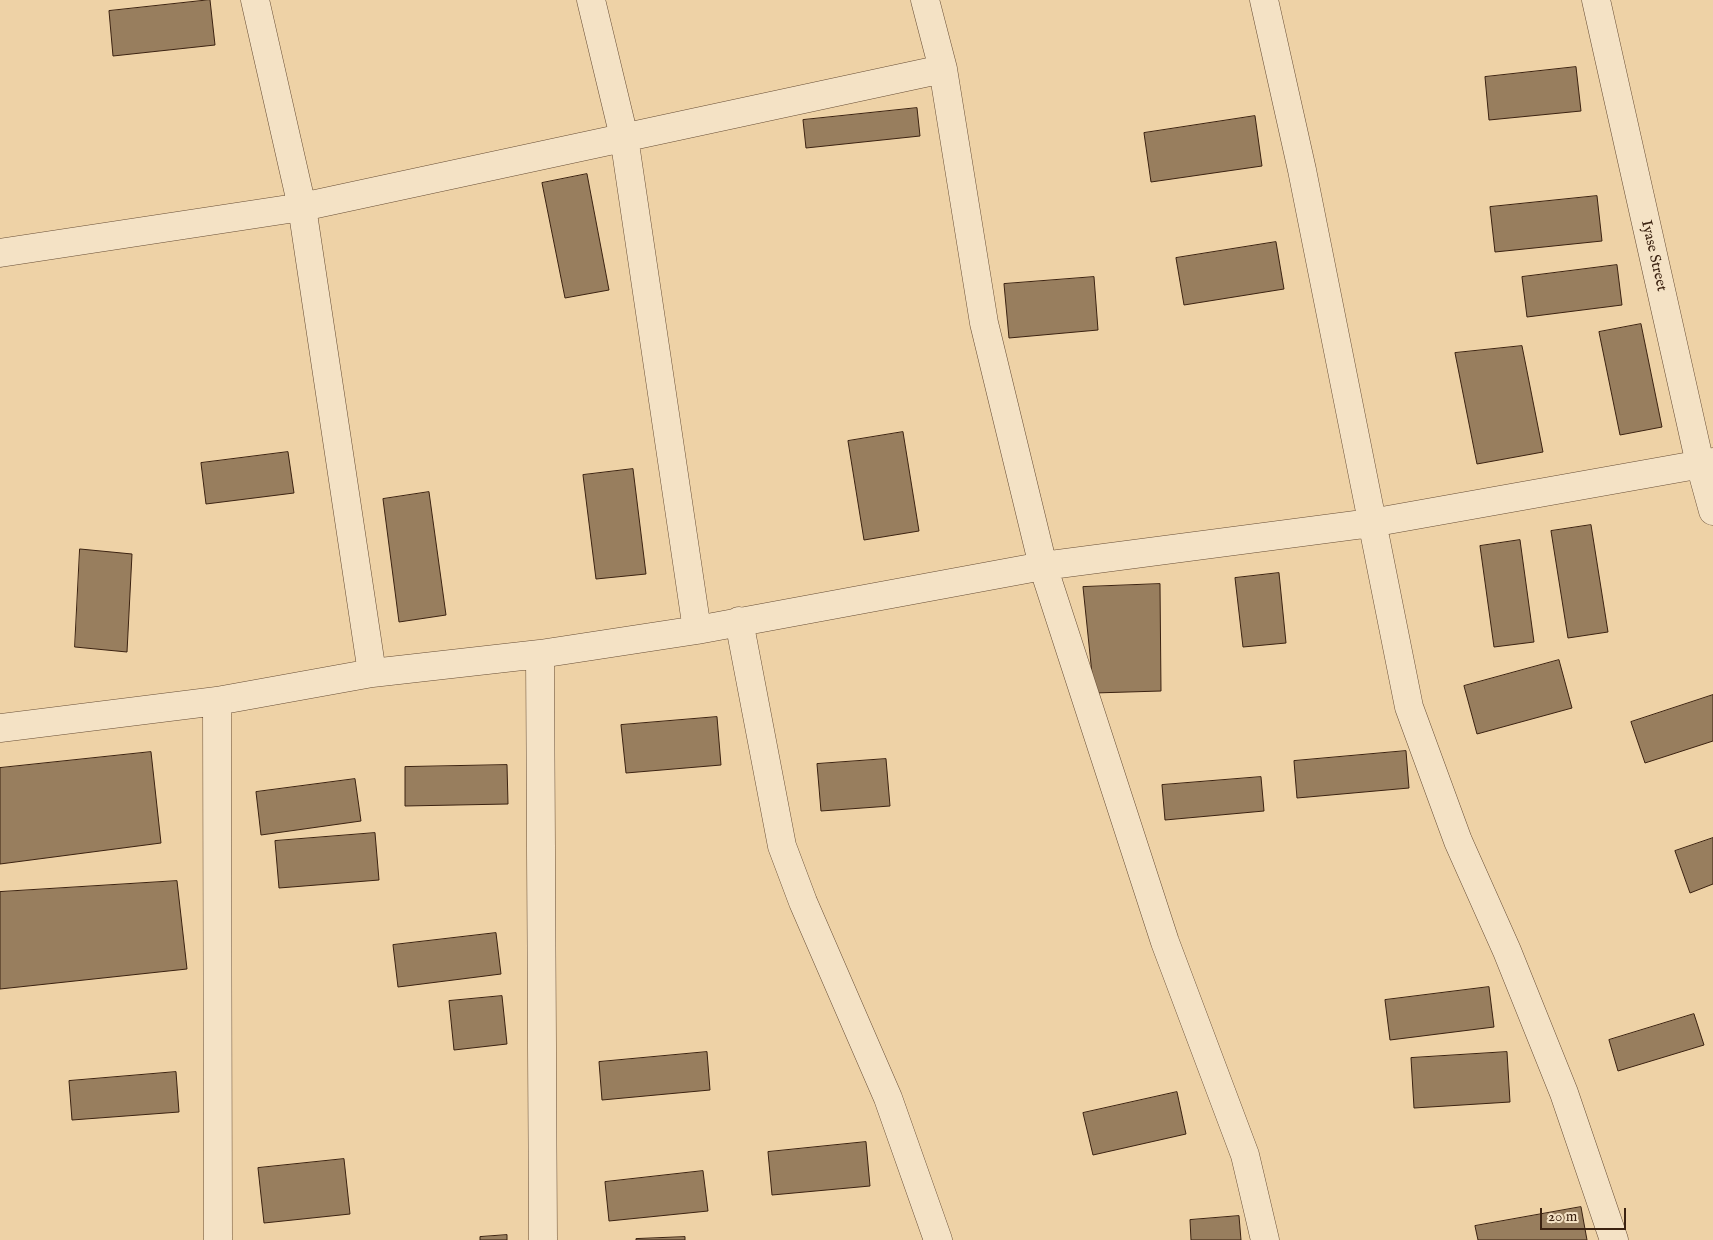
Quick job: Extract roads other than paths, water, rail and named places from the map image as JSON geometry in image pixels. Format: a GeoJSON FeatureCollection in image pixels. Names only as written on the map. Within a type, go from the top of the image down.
{"type":"FeatureCollection","features":[{"type":"Feature","properties":{"kind":"street"},"geometry":{"type":"LineString","coordinates":[[255,0],[302,207],[372,673]]}},
{"type":"Feature","properties":{"kind":"street"},"geometry":{"type":"LineString","coordinates":[[591,0],[624,138],[697,630]]}},
{"type":"Feature","properties":{"kind":"street"},"geometry":{"type":"LineString","coordinates":[[925,0],[943,69],[984,323],[1043,566],[1165,942],[1245,1155],[1264,1240]]}},
{"type":"Feature","properties":{"kind":"street"},"geometry":{"type":"LineString","coordinates":[[1264,0],[1302,170],[1409,707],[1458,841],[1508,951],[1564,1092],[1614,1240]]}},
{"type":"Feature","properties":{"kind":"street","name":"Iyase Street"},"geometry":{"type":"LineString","coordinates":[[1596,0],[1706,463],[1713,512]]}},
{"type":"Feature","properties":{"kind":"street"},"geometry":{"type":"LineString","coordinates":[[0,253],[302,207],[943,69]]}},
{"type":"Feature","properties":{"kind":"street"},"geometry":{"type":"LineString","coordinates":[[0,728],[217,701],[372,673],[540,654],[697,630],[1043,566],[1371,523],[1706,463]]}},
{"type":"Feature","properties":{"kind":"street"},"geometry":{"type":"LineString","coordinates":[[739,621],[782,846],[803,902],[888,1098],[938,1240]]}},
{"type":"Feature","properties":{"kind":"street"},"geometry":{"type":"LineString","coordinates":[[540,654],[543,1240]]}},
{"type":"Feature","properties":{"kind":"street"},"geometry":{"type":"LineString","coordinates":[[217,701],[218,1240]]}}]}
